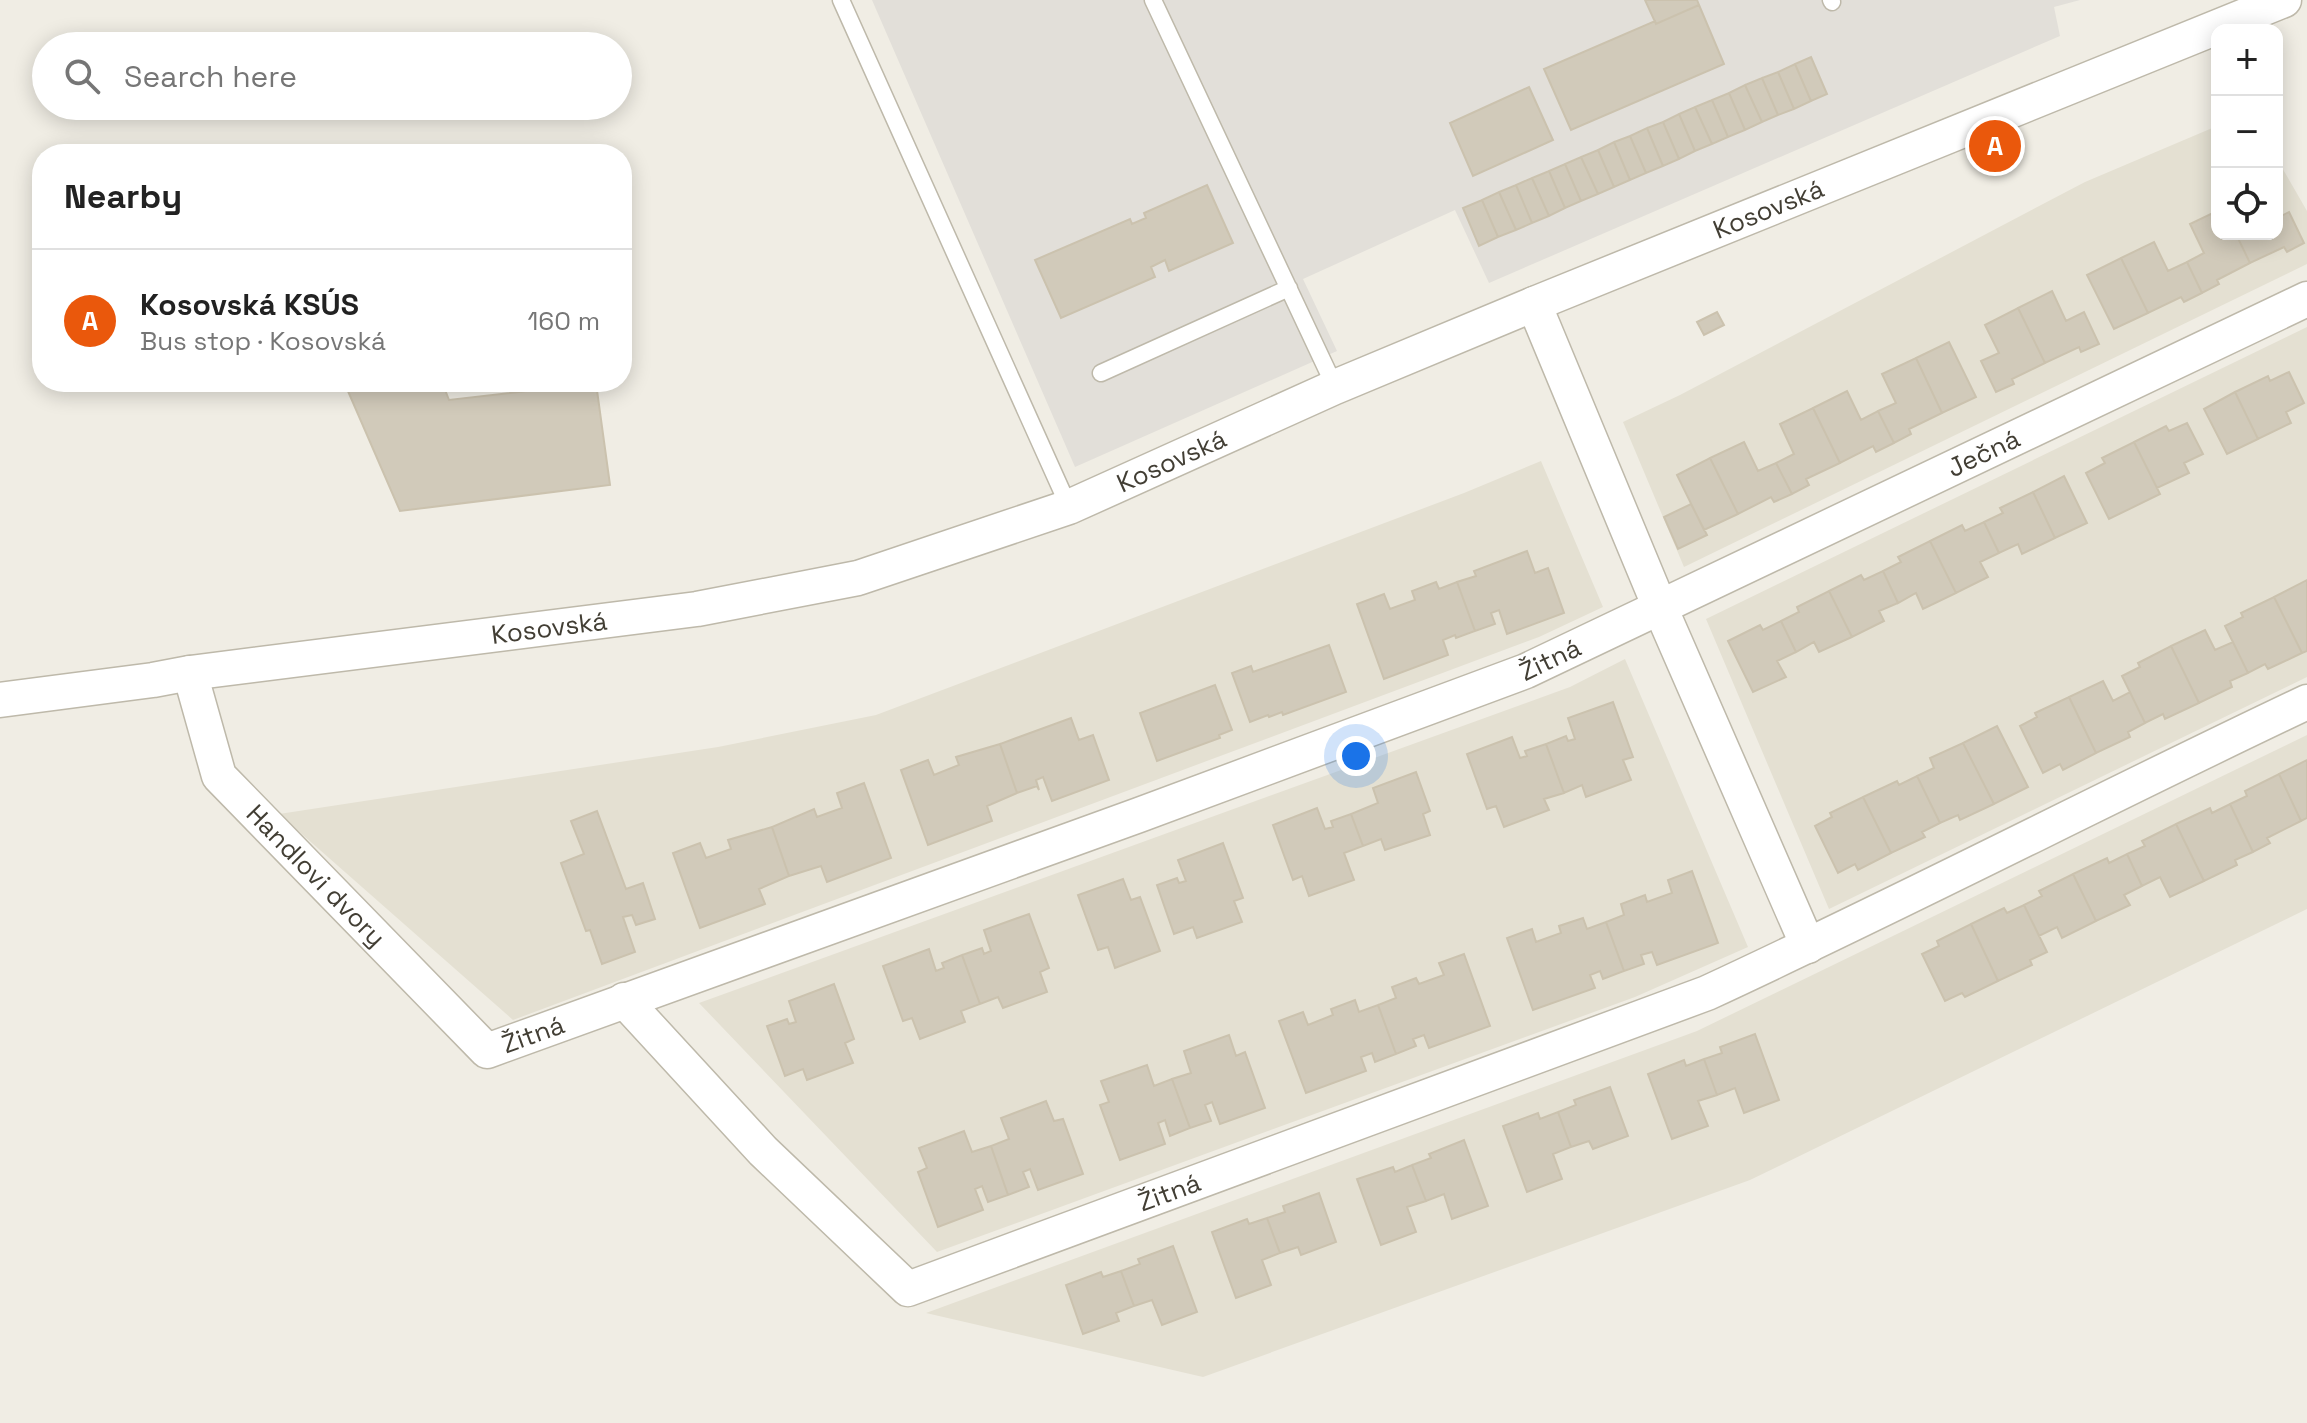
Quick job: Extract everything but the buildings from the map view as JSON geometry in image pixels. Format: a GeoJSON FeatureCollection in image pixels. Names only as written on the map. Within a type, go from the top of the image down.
{"type":"FeatureCollection","features":[{"type":"Feature","properties":{"kind":"street","name":"Kosovská"},"geometry":{"type":"LineString","coordinates":[[0,700],[697,609],[858,578],[1069,507],[1335,387],[2284,0]]}},
{"type":"Feature","properties":{"kind":"street","name":"Ječná"},"geometry":{"type":"LineString","coordinates":[[1659,605],[2307,299]]}},
{"type":"Feature","properties":{"kind":"street"},"geometry":{"type":"LineString","coordinates":[[1534,304],[1659,605],[1808,946],[2307,702]]}},
{"type":"Feature","properties":{"kind":"street","name":"Žitná"},"geometry":{"type":"LineString","coordinates":[[487,1051],[1154,810],[1526,671],[1659,605]]}},
{"type":"Feature","properties":{"kind":"street","name":"Handlovi dvory"},"geometry":{"type":"LineString","coordinates":[[190,673],[219,776],[487,1051]]}},
{"type":"Feature","properties":{"kind":"street","name":"Žitná"},"geometry":{"type":"LineString","coordinates":[[624,1000],[763,1151],[908,1289],[1707,993],[1808,946]]}},
{"type":"Feature","properties":{"kind":"lane"},"geometry":{"type":"LineString","coordinates":[[841,0],[1069,507]]}},
{"type":"Feature","properties":{"kind":"lane"},"geometry":{"type":"LineString","coordinates":[[1153,0],[1335,387]]}},
{"type":"Feature","properties":{"kind":"lane"},"geometry":{"type":"LineString","coordinates":[[1101,373],[1289,288]]}},
{"type":"Feature","properties":{"kind":"shaded area"},"geometry":{"type":"Polygon","coordinates":[[[872,0],[2080,0],[2054,7],[2060,36],[1489,283],[1455,210],[1303,279],[1337,351],[1075,467],[872,0]]]}},
{"type":"Feature","properties":{"kind":"shaded area"},"geometry":{"type":"Polygon","coordinates":[[[2211,129],[2211,240],[2283,240],[2283,169],[2307,211],[2307,264],[1684,567],[1623,422],[2085,182],[2211,129]]]}},
{"type":"Feature","properties":{"kind":"shaded area"},"geometry":{"type":"Polygon","coordinates":[[[2307,327],[2307,677],[1829,909],[1706,619],[2307,327]]]}},
{"type":"Feature","properties":{"kind":"shaded area"},"geometry":{"type":"Polygon","coordinates":[[[1541,461],[1603,607],[1539,637],[513,1020],[279,814],[718,747],[876,715],[1464,493],[1541,461]]]}},
{"type":"Feature","properties":{"kind":"shaded area"},"geometry":{"type":"Polygon","coordinates":[[[1625,659],[1748,947],[1635,997],[937,1252],[699,1003],[1570,687],[1625,659]]]}},
{"type":"Feature","properties":{"kind":"shaded area"},"geometry":{"type":"Polygon","coordinates":[[[2307,735],[2307,909],[1750,1180],[1203,1377],[926,1313],[1697,1031],[2307,735]]]}},
{"type":"Feature","properties":{"kind":"place","name":"Kosovská KSÚS"},"geometry":{"type":"Point","coordinates":[1995,146]}}]}
